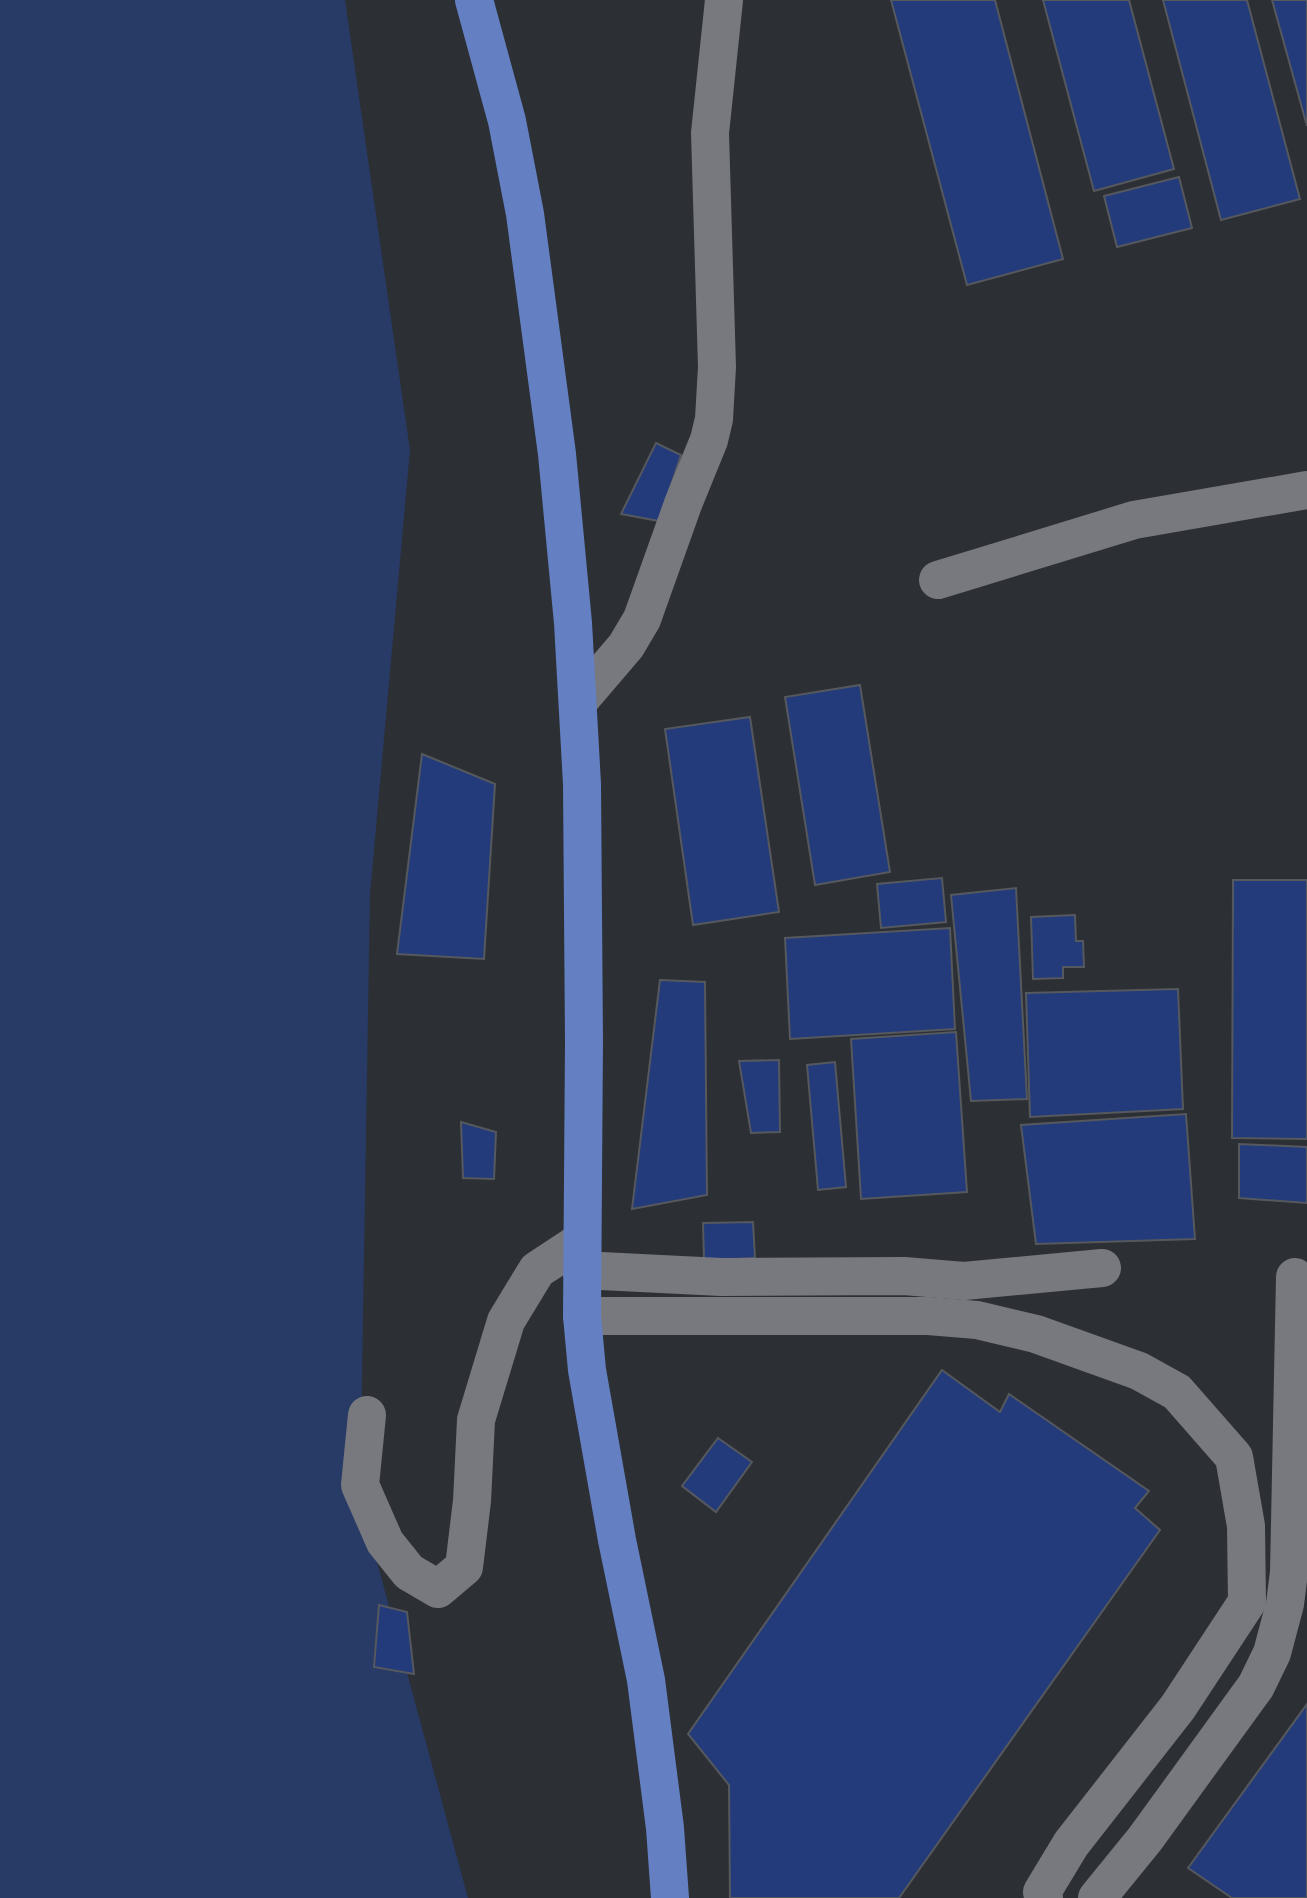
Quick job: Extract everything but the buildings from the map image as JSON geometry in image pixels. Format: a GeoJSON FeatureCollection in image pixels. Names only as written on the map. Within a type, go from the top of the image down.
{"type":"FeatureCollection","features":[{"type":"Feature","properties":{"kind":"main road"},"geometry":{"type":"LineString","coordinates":[[474,0],[507,121],[532,261],[558,467],[579,701],[584,911],[582,1316],[587,1370],[646,1680],[665,1828],[670,1898]]}},
{"type":"Feature","properties":{"kind":"street"},"geometry":{"type":"LineString","coordinates":[[579,701],[626,646],[642,619],[709,440],[714,419],[717,368],[710,133],[724,0]]}},
{"type":"Feature","properties":{"kind":"street"},"geometry":{"type":"LineString","coordinates":[[938,580],[1134,520],[1307,490]]}},
{"type":"Feature","properties":{"kind":"street"},"geometry":{"type":"LineString","coordinates":[[367,1415],[360,1485],[384,1542],[409,1572],[438,1589],[464,1567],[472,1501],[476,1420],[506,1321],[537,1270],[581,1255],[721,1278],[904,1276],[964,1281],[1102,1268]]}},
{"type":"Feature","properties":{"kind":"street"},"geometry":{"type":"LineString","coordinates":[[1097,1898],[1145,1839],[1256,1686],[1272,1653],[1285,1604],[1289,1572],[1295,1277]]}},
{"type":"Feature","properties":{"kind":"street"},"geometry":{"type":"LineString","coordinates":[[582,1316],[928,1316],[965,1319],[1036,1334],[1139,1371],[1177,1392],[1234,1457],[1246,1526],[1247,1602],[1178,1707],[1071,1844],[1042,1892],[1044,1898]]}},
{"type":"Feature","properties":{"kind":"street"},"geometry":{"type":"LineString","coordinates":[[1247,1602],[1285,1604]]}},
{"type":"Feature","properties":{"kind":"shaded area"},"geometry":{"type":"Polygon","coordinates":[[[0,0],[345,0],[410,450],[370,894],[360,1499],[468,1898],[0,1898],[0,0]]]}}]}
